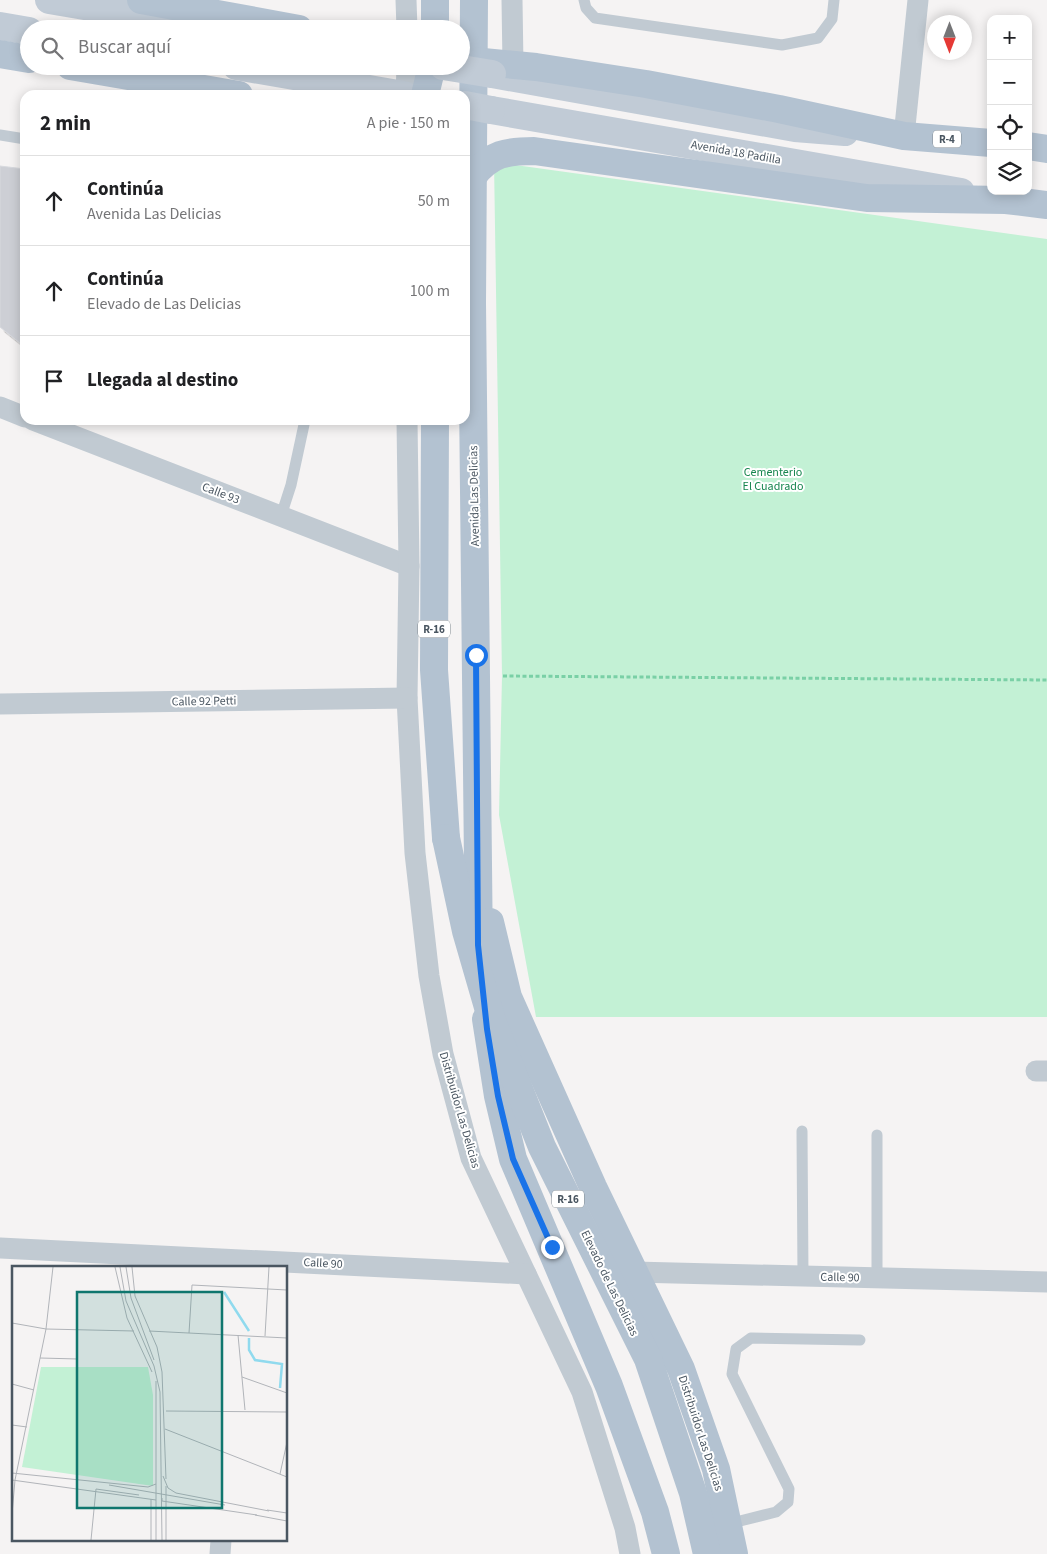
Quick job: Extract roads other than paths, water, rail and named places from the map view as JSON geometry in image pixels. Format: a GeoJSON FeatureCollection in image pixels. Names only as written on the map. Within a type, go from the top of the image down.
{"type":"FeatureCollection","features":[{"type":"Feature","properties":{"kind":"main road"},"geometry":{"type":"LineString","coordinates":[[141,0],[250,20]]}},
{"type":"Feature","properties":{"kind":"main road"},"geometry":{"type":"LineString","coordinates":[[435,0],[435,20]]}},
{"type":"Feature","properties":{"kind":"main road","name":"Avenida Las Delicias"},"geometry":{"type":"LineString","coordinates":[[474,0],[472,303],[478,872]]}},
{"type":"Feature","properties":{"kind":"main road"},"geometry":{"type":"LineString","coordinates":[[0,54],[20,57]]}},
{"type":"Feature","properties":{"kind":"main road"},"geometry":{"type":"LineString","coordinates":[[473,61],[646,84],[779,109],[904,136]]}},
{"type":"Feature","properties":{"kind":"main road"},"geometry":{"type":"LineString","coordinates":[[122,75],[209,90]]}},
{"type":"Feature","properties":{"kind":"main road"},"geometry":{"type":"LineString","coordinates":[[426,90],[431,75]]}},
{"type":"Feature","properties":{"kind":"main road"},"geometry":{"type":"LineString","coordinates":[[434,75],[435,90]]}},
{"type":"Feature","properties":{"kind":"main road","name":"R-4"},"geometry":{"type":"LineString","coordinates":[[904,136],[987,143]]}},
{"type":"Feature","properties":{"kind":"main road"},"geometry":{"type":"LineString","coordinates":[[1032,147],[1047,149]]}},
{"type":"Feature","properties":{"kind":"main road"},"geometry":{"type":"LineString","coordinates":[[473,176],[483,163],[510,151],[534,151],[867,198],[1006,200],[1047,205]]}},
{"type":"Feature","properties":{"kind":"main road","name":"Elevado de Las Delicias"},"geometry":{"type":"LineString","coordinates":[[435,425],[434,670],[446,838],[466,931],[492,1021],[542,1147],[648,1359],[693,1493],[707,1554]]}},
{"type":"Feature","properties":{"kind":"main road","name":"R-16"},"geometry":{"type":"LineString","coordinates":[[478,872],[478,945],[487,1029],[498,1096],[513,1159],[540,1218],[609,1386],[655,1512],[666,1554]]}},
{"type":"Feature","properties":{"kind":"main road","name":"Distribuidor Las Delicias"},"geometry":{"type":"LineString","coordinates":[[478,872],[508,997],[585,1169],[681,1369],[716,1469],[734,1554]]}},
{"type":"Feature","properties":{"kind":"street"},"geometry":{"type":"LineString","coordinates":[[49,0],[167,20]]}},
{"type":"Feature","properties":{"kind":"street"},"geometry":{"type":"LineString","coordinates":[[406,0],[407,20]]}},
{"type":"Feature","properties":{"kind":"street"},"geometry":{"type":"LineString","coordinates":[[512,0],[513,65]]}},
{"type":"Feature","properties":{"kind":"street"},"geometry":{"type":"LineString","coordinates":[[470,71],[795,128],[904,136],[918,0]]}},
{"type":"Feature","properties":{"kind":"street"},"geometry":{"type":"LineString","coordinates":[[0,26],[20,30]]}},
{"type":"Feature","properties":{"kind":"street"},"geometry":{"type":"LineString","coordinates":[[288,75],[376,90]]}},
{"type":"Feature","properties":{"kind":"street"},"geometry":{"type":"LineString","coordinates":[[405,90],[406,75]]}},
{"type":"Feature","properties":{"kind":"street","name":"Avenida 18 Padilla"},"geometry":{"type":"LineString","coordinates":[[470,106],[1006,200]]}},
{"type":"Feature","properties":{"kind":"street"},"geometry":{"type":"LineString","coordinates":[[0,407],[20,415]]}},
{"type":"Feature","properties":{"kind":"street","name":"Calle 93"},"geometry":{"type":"LineString","coordinates":[[46,425],[409,566]]}},
{"type":"Feature","properties":{"kind":"street","name":"R-16"},"geometry":{"type":"LineString","coordinates":[[407,425],[409,566],[407,698]]}},
{"type":"Feature","properties":{"kind":"street","name":"Calle 92 Petti"},"geometry":{"type":"LineString","coordinates":[[0,704],[407,698]]}},
{"type":"Feature","properties":{"kind":"street","name":"Distribuidor Las Delicias"},"geometry":{"type":"LineString","coordinates":[[407,698],[415,853],[429,976],[443,1054],[471,1158],[582,1392],[625,1528],[630,1554]]}},
{"type":"Feature","properties":{"kind":"street","name":"Calle 90"},"geometry":{"type":"LineString","coordinates":[[0,1248],[242,1263],[526,1274]]}},
{"type":"Feature","properties":{"kind":"street","name":"Calle 90"},"geometry":{"type":"LineString","coordinates":[[634,1272],[1047,1282]]}},
{"type":"Feature","properties":{"kind":"lane"},"geometry":{"type":"LineString","coordinates":[[584,0],[586,8],[595,18],[782,45],[818,38],[832,19],[834,0]]}},
{"type":"Feature","properties":{"kind":"lane"},"geometry":{"type":"LineString","coordinates":[[0,135],[20,138]]}},
{"type":"Feature","properties":{"kind":"lane"},"geometry":{"type":"LineString","coordinates":[[281,516],[291,485],[304,425]]}},
{"type":"Feature","properties":{"kind":"lane"},"geometry":{"type":"LineString","coordinates":[[802,1131],[802,1276]]}},
{"type":"Feature","properties":{"kind":"lane"},"geometry":{"type":"LineString","coordinates":[[877,1135],[877,1278]]}},
{"type":"Feature","properties":{"kind":"lane"},"geometry":{"type":"LineString","coordinates":[[728,1524],[776,1512],[788,1502],[789,1489],[732,1374],[736,1349],[751,1338],[860,1340]]}},
{"type":"Feature","properties":{"kind":"park label","name":"Cementerio El Cuadrado"},"geometry":{"type":"Point","coordinates":[773,479]}}]}
